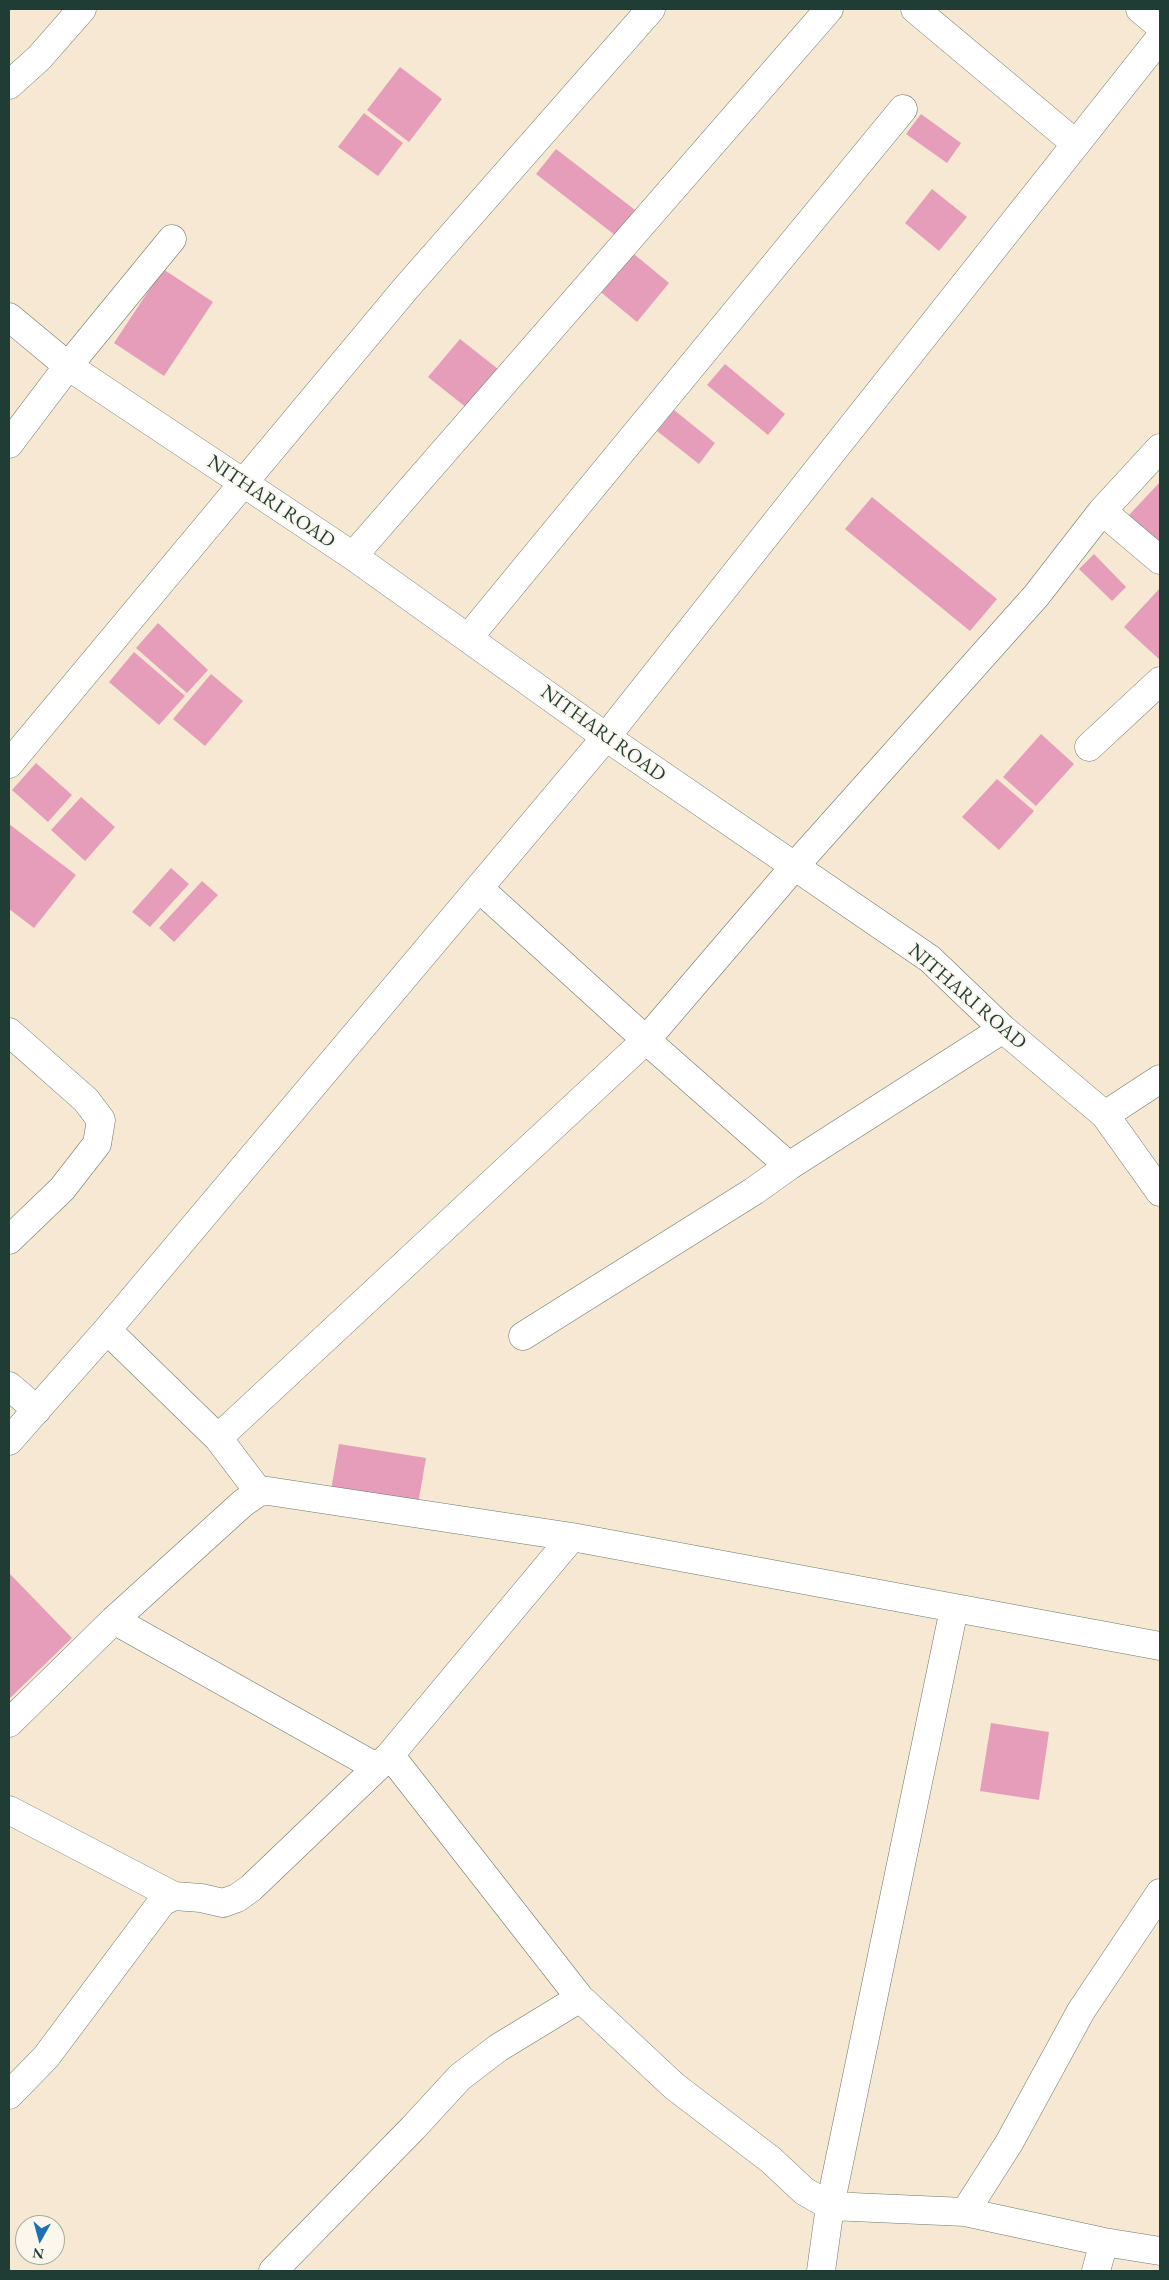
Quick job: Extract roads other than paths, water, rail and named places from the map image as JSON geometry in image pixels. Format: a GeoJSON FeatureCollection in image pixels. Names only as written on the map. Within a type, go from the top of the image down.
{"type":"FeatureCollection","features":[{"type":"Feature","properties":{"kind":"street"},"geometry":{"type":"LineString","coordinates":[[9,85],[38,58],[82,9]]}},
{"type":"Feature","properties":{"kind":"street"},"geometry":{"type":"LineString","coordinates":[[9,764],[242,482],[400,295],[652,9]]}},
{"type":"Feature","properties":{"kind":"street"},"geometry":{"type":"LineString","coordinates":[[353,556],[829,9]]}},
{"type":"Feature","properties":{"kind":"street"},"geometry":{"type":"LineString","coordinates":[[915,9],[1076,144]]}},
{"type":"Feature","properties":{"kind":"street"},"geometry":{"type":"LineString","coordinates":[[1140,9],[1160,26]]}},
{"type":"Feature","properties":{"kind":"street"},"geometry":{"type":"LineString","coordinates":[[9,1441],[107,1330],[606,737],[1160,38]]}},
{"type":"Feature","properties":{"kind":"street"},"geometry":{"type":"LineString","coordinates":[[468,638],[903,109]]}},
{"type":"Feature","properties":{"kind":"street"},"geometry":{"type":"LineString","coordinates":[[9,444],[68,366],[172,240]]}},
{"type":"Feature","properties":{"kind":"street","name":"NITHARI ROAD"},"geometry":{"type":"LineString","coordinates":[[9,317],[68,366],[353,556],[606,737],[930,959],[1003,1029],[1105,1115],[1160,1192]]}},
{"type":"Feature","properties":{"kind":"street"},"geometry":{"type":"LineString","coordinates":[[218,1438],[646,1040],[794,867],[1036,596],[1102,511],[1160,448]]}},
{"type":"Feature","properties":{"kind":"street"},"geometry":{"type":"LineString","coordinates":[[1102,511],[1160,560]]}},
{"type":"Feature","properties":{"kind":"street"},"geometry":{"type":"LineString","coordinates":[[1089,747],[1160,681]]}},
{"type":"Feature","properties":{"kind":"street"},"geometry":{"type":"LineString","coordinates":[[480,889],[646,1040],[789,1166]]}},
{"type":"Feature","properties":{"kind":"street"},"geometry":{"type":"LineString","coordinates":[[523,1336],[754,1191],[789,1166],[1003,1029]]}},
{"type":"Feature","properties":{"kind":"street"},"geometry":{"type":"LineString","coordinates":[[9,1032],[86,1100],[101,1120],[97,1144],[62,1189],[9,1240]]}},
{"type":"Feature","properties":{"kind":"street"},"geometry":{"type":"LineString","coordinates":[[1105,1115],[1160,1078]]}},
{"type":"Feature","properties":{"kind":"street"},"geometry":{"type":"LineString","coordinates":[[107,1330],[218,1438],[259,1492]]}},
{"type":"Feature","properties":{"kind":"street"},"geometry":{"type":"LineString","coordinates":[[9,1386],[37,1410]]}},
{"type":"Feature","properties":{"kind":"street"},"geometry":{"type":"LineString","coordinates":[[9,1723],[114,1620],[243,1503],[259,1492],[279,1492],[572,1537],[1160,1646]]}},
{"type":"Feature","properties":{"kind":"street"},"geometry":{"type":"LineString","coordinates":[[9,1810],[174,1896],[201,1898],[223,1903],[237,1898],[251,1888],[383,1761],[572,1537]]}},
{"type":"Feature","properties":{"kind":"street"},"geometry":{"type":"LineString","coordinates":[[821,2271],[830,2206],[954,1609]]}},
{"type":"Feature","properties":{"kind":"street"},"geometry":{"type":"LineString","coordinates":[[114,1620],[383,1761],[580,1998],[674,2086],[770,2160],[804,2191],[830,2206],[965,2212],[1104,2242],[1160,2251]]}},
{"type":"Feature","properties":{"kind":"street"},"geometry":{"type":"LineString","coordinates":[[965,2212],[1009,2144],[1081,2011],[1160,1893]]}},
{"type":"Feature","properties":{"kind":"street"},"geometry":{"type":"LineString","coordinates":[[9,2095],[46,2057],[162,1902],[174,1896]]}},
{"type":"Feature","properties":{"kind":"street"},"geometry":{"type":"LineString","coordinates":[[273,2271],[413,2128],[460,2077],[498,2048],[580,1998]]}},
{"type":"Feature","properties":{"kind":"street"},"geometry":{"type":"LineString","coordinates":[[1096,2271],[1104,2242]]}}]}
